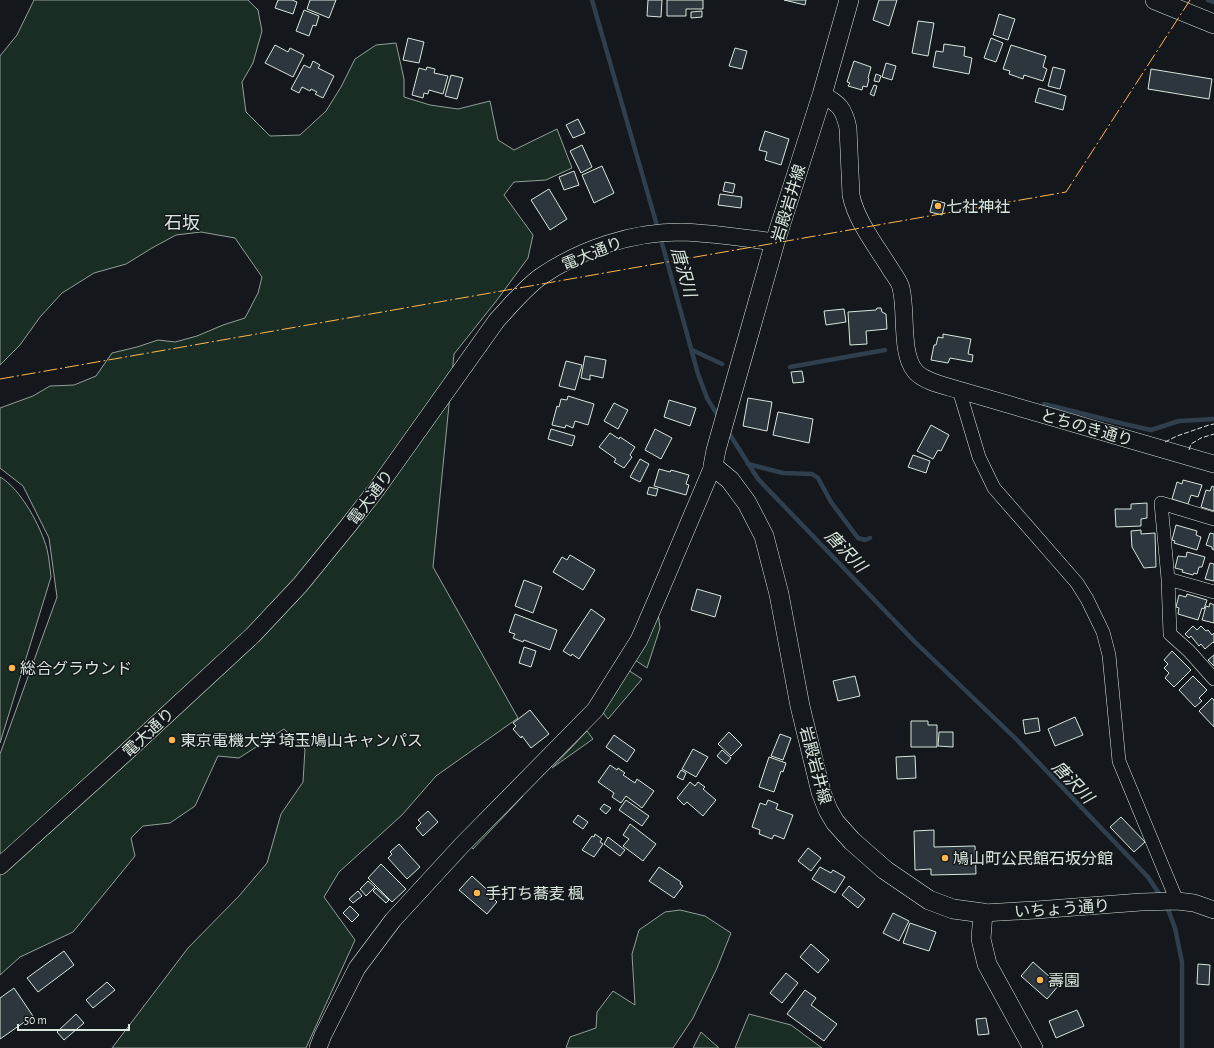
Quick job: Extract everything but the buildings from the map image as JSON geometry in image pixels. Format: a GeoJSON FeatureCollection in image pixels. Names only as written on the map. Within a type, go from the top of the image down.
{"type":"FeatureCollection","features":[{"type":"Feature","properties":{"kind":"main road","name":"岩殿岩井線"},"geometry":{"type":"LineString","coordinates":[[849,0],[822,95],[775,242],[715,458],[747,503],[764,536],[779,594],[800,706],[821,792],[828,810],[835,822],[852,842],[885,870],[929,900],[953,909],[983,913]]}},
{"type":"Feature","properties":{"kind":"main road"},"geometry":{"type":"LineString","coordinates":[[1155,0],[1214,24]]}},
{"type":"Feature","properties":{"kind":"main road"},"geometry":{"type":"LineString","coordinates":[[983,913],[981,939],[987,964],[1033,1048]]}},
{"type":"Feature","properties":{"kind":"street","name":"とちのき通り"},"geometry":{"type":"LineString","coordinates":[[822,95],[833,100],[840,106],[846,119],[848,128],[852,205],[901,286],[908,357],[915,371],[922,377],[959,390],[1214,464]]}},
{"type":"Feature","properties":{"kind":"street","name":"電大通り"},"geometry":{"type":"LineString","coordinates":[[0,866],[121,757],[253,634],[300,585],[376,490],[477,347],[498,320],[517,298],[539,278],[570,258],[620,240],[642,235],[680,232],[775,242]]}},
{"type":"Feature","properties":{"kind":"street"},"geometry":{"type":"LineString","coordinates":[[959,390],[979,457],[994,488],[1077,583],[1087,599],[1103,632],[1109,655],[1119,761],[1177,900],[1194,903],[1214,910]]}},
{"type":"Feature","properties":{"kind":"street"},"geometry":{"type":"LineString","coordinates":[[318,1048],[323,1035],[357,968],[392,920],[462,845],[595,710],[638,640],[658,596],[715,458]]}},
{"type":"Feature","properties":{"kind":"street"},"geometry":{"type":"LineString","coordinates":[[1214,519],[1161,503],[1168,579],[1170,634],[1189,651],[1214,679]]}},
{"type":"Feature","properties":{"kind":"street"},"geometry":{"type":"LineString","coordinates":[[1168,579],[1214,592]]}},
{"type":"Feature","properties":{"kind":"street","name":"いちょう通り"},"geometry":{"type":"LineString","coordinates":[[983,913],[1177,900]]}},
{"type":"Feature","properties":{"kind":"green space"},"geometry":{"type":"Polygon","coordinates":[[[34,0],[248,0],[258,10],[262,31],[253,63],[242,82],[246,112],[270,136],[300,135],[326,111],[341,87],[355,59],[376,45],[396,43],[404,79],[404,97],[430,105],[458,109],[490,101],[498,140],[514,150],[557,129],[572,168],[546,180],[514,182],[504,195],[533,235],[528,258],[454,354],[433,567],[518,718],[436,776],[402,815],[339,872],[324,897],[355,940],[306,1048],[112,1048],[188,948],[239,896],[267,863],[281,814],[303,782],[305,749],[284,729],[239,758],[218,756],[195,806],[170,823],[143,826],[131,838],[135,856],[73,932],[20,957],[0,975],[0,754],[57,597],[49,538],[23,486],[0,468],[0,408],[33,396],[50,386],[74,385],[96,376],[112,353],[158,340],[175,342],[197,336],[245,318],[258,293],[262,277],[235,238],[201,232],[176,235],[126,264],[94,273],[62,293],[40,317],[20,345],[0,365],[0,56],[17,35],[34,0]]]}},
{"type":"Feature","properties":{"kind":"green space","name":"総合グラウンド"},"geometry":{"type":"Polygon","coordinates":[[[0,477],[23,499],[35,520],[47,549],[51,577],[0,743],[0,477]]]}},
{"type":"Feature","properties":{"kind":"green space"},"geometry":{"type":"Polygon","coordinates":[[[658,613],[660,628],[647,668],[635,660],[658,613]]]}},
{"type":"Feature","properties":{"kind":"green space"},"geometry":{"type":"Polygon","coordinates":[[[628,670],[642,679],[608,719],[601,710],[628,670]]]}},
{"type":"Feature","properties":{"kind":"green space"},"geometry":{"type":"Polygon","coordinates":[[[587,731],[593,739],[552,768],[587,731]]]}},
{"type":"Feature","properties":{"kind":"green space"},"geometry":{"type":"Polygon","coordinates":[[[518,792],[523,796],[473,849],[469,844],[518,792]]]}},
{"type":"Feature","properties":{"kind":"green space"},"geometry":{"type":"Polygon","coordinates":[[[680,910],[705,916],[731,933],[717,968],[693,1018],[673,1048],[566,1048],[570,1037],[596,1028],[597,1012],[613,991],[635,1005],[632,954],[639,930],[665,912],[680,910]]]}},
{"type":"Feature","properties":{"kind":"green space"},"geometry":{"type":"Polygon","coordinates":[[[749,1014],[791,1025],[822,1048],[735,1048],[749,1014]]]}},
{"type":"Feature","properties":{"kind":"green space"},"geometry":{"type":"Polygon","coordinates":[[[701,1032],[719,1048],[693,1048],[701,1032]]]}},
{"type":"Feature","properties":{"kind":"waterway","name":"唐沢川"},"geometry":{"type":"LineString","coordinates":[[592,0],[658,229]]}},
{"type":"Feature","properties":{"kind":"waterway"},"geometry":{"type":"LineString","coordinates":[[1208,0],[1214,2]]}},
{"type":"Feature","properties":{"kind":"waterway","name":"唐沢川"},"geometry":{"type":"LineString","coordinates":[[660,236],[698,374],[707,398],[720,419]]}},
{"type":"Feature","properties":{"kind":"waterway"},"geometry":{"type":"LineString","coordinates":[[692,350],[722,364]]}},
{"type":"Feature","properties":{"kind":"waterway"},"geometry":{"type":"LineString","coordinates":[[790,367],[885,350]]}},
{"type":"Feature","properties":{"kind":"waterway"},"geometry":{"type":"LineString","coordinates":[[1044,404],[1151,430],[1179,421],[1214,419]]}},
{"type":"Feature","properties":{"kind":"waterway","name":"唐沢川"},"geometry":{"type":"LineString","coordinates":[[727,430],[758,479],[914,641],[1017,740],[1148,877],[1162,898]]}},
{"type":"Feature","properties":{"kind":"waterway"},"geometry":{"type":"LineString","coordinates":[[748,464],[783,473],[812,474],[818,478],[831,502],[858,538],[865,540],[870,538]]}},
{"type":"Feature","properties":{"kind":"waterway","name":"唐沢川"},"geometry":{"type":"LineString","coordinates":[[1166,904],[1175,928],[1182,962],[1182,1048]]}},
{"type":"Feature","properties":{"kind":"fence"},"geometry":{"type":"LineString","coordinates":[[1165,442],[1177,436],[1214,424]]}},
{"type":"Feature","properties":{"kind":"fence"},"geometry":{"type":"LineString","coordinates":[[1189,450],[1191,444],[1201,438],[1214,434]]}},
{"type":"Feature","properties":{"kind":"power"},"geometry":{"type":"LineString","coordinates":[[0,379],[1066,192],[1190,0]]}},
{"type":"Feature","properties":{"kind":"place","name":"七社神社"},"geometry":{"type":"Point","coordinates":[938,206]}},
{"type":"Feature","properties":{"kind":"place","name":"総合グラウンド"},"geometry":{"type":"Point","coordinates":[12,668]}},
{"type":"Feature","properties":{"kind":"place","name":"東京電機大学 埼玉鳩山キャンパス"},"geometry":{"type":"Point","coordinates":[172,740]}},
{"type":"Feature","properties":{"kind":"place","name":"鳩山町公民館石坂分館"},"geometry":{"type":"Point","coordinates":[945,858]}},
{"type":"Feature","properties":{"kind":"place","name":"手打ち蕎麦 楓"},"geometry":{"type":"Point","coordinates":[477,893]}},
{"type":"Feature","properties":{"kind":"place","name":"壽園"},"geometry":{"type":"Point","coordinates":[1040,980]}},
{"type":"Feature","properties":{"kind":"district","name":"石坂"},"geometry":{"type":"Point","coordinates":[182,223]}}]}
